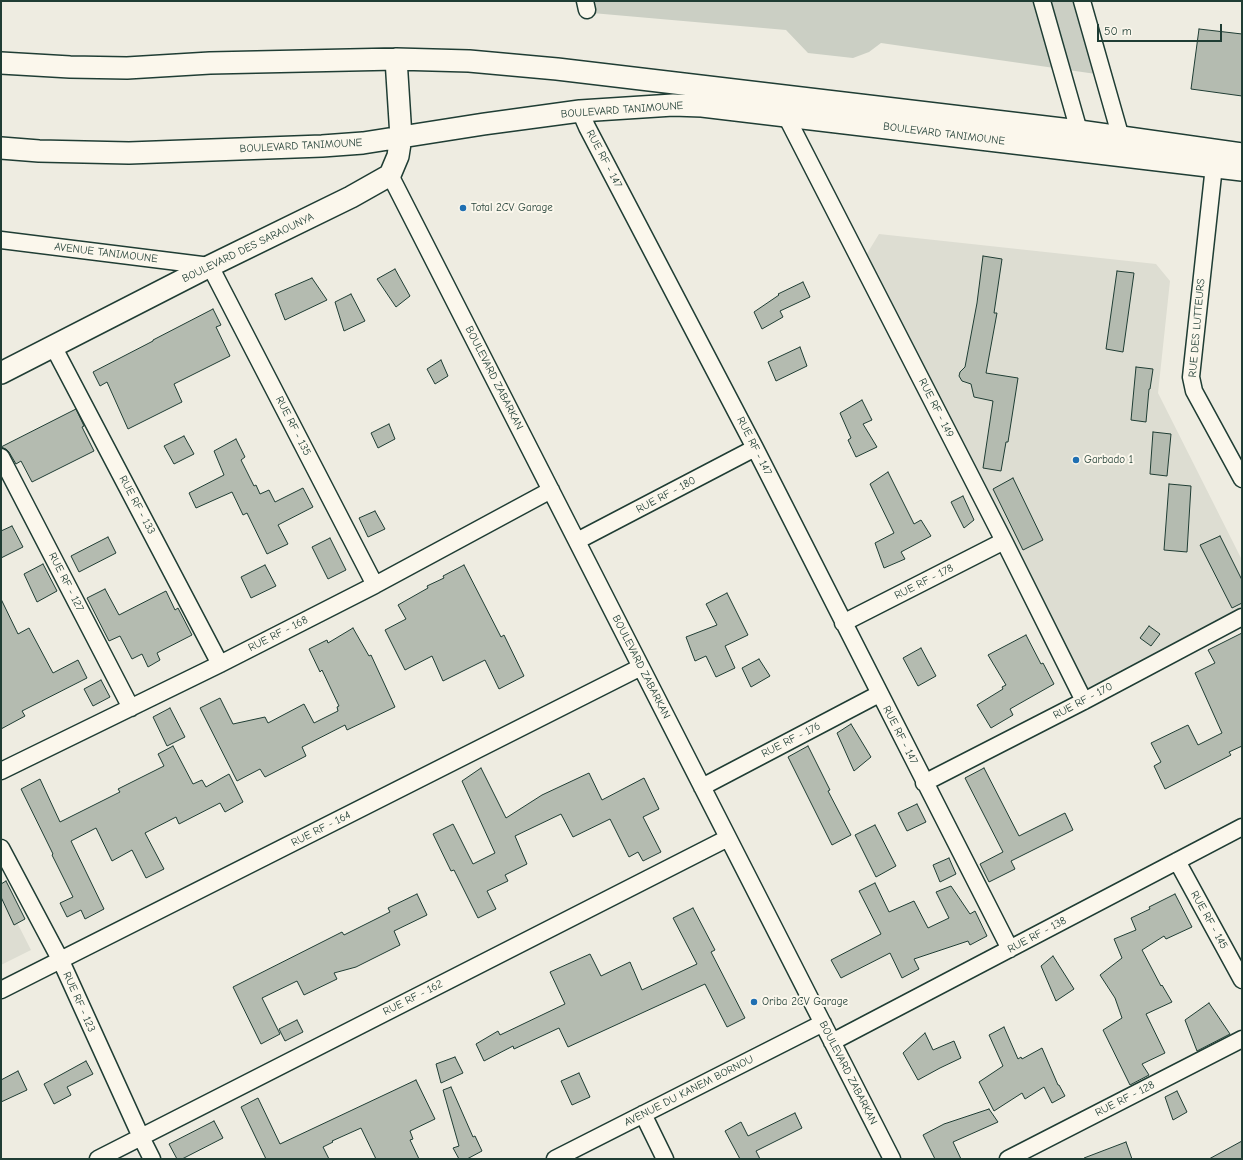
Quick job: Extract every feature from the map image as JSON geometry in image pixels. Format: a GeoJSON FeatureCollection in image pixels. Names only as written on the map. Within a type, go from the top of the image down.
{"type":"FeatureCollection","features":[{"type":"Feature","properties":{"kind":"main road","name":"BOULEVARD TANIMOUNE"},"geometry":{"type":"LineString","coordinates":[[1,63],[70,67],[127,68],[210,63],[396,59],[469,61],[557,69],[1079,131],[1242,154]]}},
{"type":"Feature","properties":{"kind":"main road"},"geometry":{"type":"LineString","coordinates":[[390,174],[398,156],[401,137],[396,59]]}},
{"type":"Feature","properties":{"kind":"main road","name":"BOULEVARD TANIMOUNE"},"geometry":{"type":"LineString","coordinates":[[1,148],[39,151],[129,153],[322,146],[363,143],[580,111],[673,105],[702,106],[1242,170]]}},
{"type":"Feature","properties":{"kind":"main road","name":"BOULEVARD DES SARAOUNYA"},"geometry":{"type":"LineString","coordinates":[[1,373],[210,266],[351,197],[390,174]]}},
{"type":"Feature","properties":{"kind":"street"},"geometry":{"type":"LineString","coordinates":[[1042,1],[1079,131]]}},
{"type":"Feature","properties":{"kind":"street"},"geometry":{"type":"LineString","coordinates":[[1082,1],[1121,138]]}},
{"type":"Feature","properties":{"kind":"street","name":"RUE RF - 147"},"geometry":{"type":"LineString","coordinates":[[580,111],[755,448],[924,783],[1010,949]]}},
{"type":"Feature","properties":{"kind":"street","name":"RUE RF - 149"},"geometry":{"type":"LineString","coordinates":[[786,116],[1004,541],[1084,701]]}},
{"type":"Feature","properties":{"kind":"street","name":"RUE DES LUTTEURS"},"geometry":{"type":"LineString","coordinates":[[1214,166],[1191,377],[1194,391],[1242,479]]}},
{"type":"Feature","properties":{"kind":"street","name":"BOULEVARD ZABARKAN"},"geometry":{"type":"LineString","coordinates":[[390,174],[892,1159]]}},
{"type":"Feature","properties":{"kind":"street","name":"AVENUE TANIMOUNE"},"geometry":{"type":"LineString","coordinates":[[1,240],[210,266]]}},
{"type":"Feature","properties":{"kind":"street","name":"RUE RF - 135"},"geometry":{"type":"LineString","coordinates":[[210,266],[375,585]]}},
{"type":"Feature","properties":{"kind":"street","name":"RUE RF - 133"},"geometry":{"type":"LineString","coordinates":[[53,346],[220,664]]}},
{"type":"Feature","properties":{"kind":"street","name":"RUE RF - 180"},"geometry":{"type":"LineString","coordinates":[[577,541],[755,448]]}},
{"type":"Feature","properties":{"kind":"street","name":"RUE RF - 127"},"geometry":{"type":"LineString","coordinates":[[1,457],[131,708]]}},
{"type":"Feature","properties":{"kind":"street","name":"RUE RF - 168"},"geometry":{"type":"LineString","coordinates":[[1,771],[220,664],[375,585],[551,490]]}},
{"type":"Feature","properties":{"kind":"street","name":"RUE RF - 178"},"geometry":{"type":"LineString","coordinates":[[844,623],[1004,541]]}},
{"type":"Feature","properties":{"kind":"street","name":"RUE RF - 170"},"geometry":{"type":"LineString","coordinates":[[924,783],[1084,701],[1242,617]]}},
{"type":"Feature","properties":{"kind":"street","name":"RUE RF - 164"},"geometry":{"type":"LineString","coordinates":[[1,990],[641,667]]}},
{"type":"Feature","properties":{"kind":"street","name":"RUE RF - 176"},"geometry":{"type":"LineString","coordinates":[[702,787],[880,694]]}},
{"type":"Feature","properties":{"kind":"street","name":"RUE RF - 138"},"geometry":{"type":"LineString","coordinates":[[832,1042],[1242,827]]}},
{"type":"Feature","properties":{"kind":"street","name":"RUE RF - 162"},"geometry":{"type":"LineString","coordinates":[[98,1159],[728,838]]}},
{"type":"Feature","properties":{"kind":"street","name":"RUE RF - 123"},"geometry":{"type":"LineString","coordinates":[[1,848],[60,961],[152,1159]]}},
{"type":"Feature","properties":{"kind":"street","name":"RUE RF - 145"},"geometry":{"type":"LineString","coordinates":[[1177,861],[1242,980]]}},
{"type":"Feature","properties":{"kind":"street","name":"AVENUE DU KANEM BORNOU"},"geometry":{"type":"LineString","coordinates":[[555,1159],[822,1023]]}},
{"type":"Feature","properties":{"kind":"street","name":"RUE RF - 128"},"geometry":{"type":"LineString","coordinates":[[1008,1159],[1242,1039]]}},
{"type":"Feature","properties":{"kind":"street"},"geometry":{"type":"LineString","coordinates":[[643,1114],[665,1159]]}},
{"type":"Feature","properties":{"kind":"shaded area"},"geometry":{"type":"Polygon","coordinates":[[[590,1],[1074,1],[1096,74],[881,43],[869,52],[853,58],[808,53],[786,30],[592,13],[590,1]]]}},
{"type":"Feature","properties":{"kind":"shaded area"},"geometry":{"type":"Polygon","coordinates":[[[879,234],[1156,264],[1170,281],[1158,393],[1242,560],[1242,609],[1086,691],[865,257],[879,234]]]}},
{"type":"Feature","properties":{"kind":"shaded area"},"geometry":{"type":"Polygon","coordinates":[[[1,891],[31,950],[1,965],[1,891]]]}},
{"type":"Feature","properties":{"kind":"building"},"geometry":{"type":"Polygon","coordinates":[[[1199,29],[1242,34],[1242,96],[1191,89],[1199,29]]]}},
{"type":"Feature","properties":{"kind":"building"},"geometry":{"type":"Polygon","coordinates":[[[983,256],[1002,259],[994,313],[997,313],[986,373],[1018,378],[1008,442],[1006,442],[1001,471],[983,468],[993,401],[974,397],[971,384],[962,381],[959,376],[960,372],[965,367],[977,303],[983,256]]]}},
{"type":"Feature","properties":{"kind":"building"},"geometry":{"type":"Polygon","coordinates":[[[395,269],[410,296],[396,307],[377,279],[395,269]]]}},
{"type":"Feature","properties":{"kind":"building"},"geometry":{"type":"Polygon","coordinates":[[[1117,271],[1134,273],[1123,352],[1106,349],[1117,271]]]}},
{"type":"Feature","properties":{"kind":"building"},"geometry":{"type":"Polygon","coordinates":[[[312,278],[327,300],[285,320],[275,294],[312,278]]]}},
{"type":"Feature","properties":{"kind":"building"},"geometry":{"type":"Polygon","coordinates":[[[803,282],[810,297],[780,311],[783,317],[762,329],[754,312],[779,295],[778,294],[803,282]]]}},
{"type":"Feature","properties":{"kind":"building"},"geometry":{"type":"Polygon","coordinates":[[[351,294],[365,321],[344,331],[335,302],[351,294]]]}},
{"type":"Feature","properties":{"kind":"building"},"geometry":{"type":"Polygon","coordinates":[[[213,309],[221,325],[216,327],[230,356],[174,384],[182,402],[128,429],[107,382],[100,386],[93,372],[213,309]]]}},
{"type":"Feature","properties":{"kind":"building"},"geometry":{"type":"Polygon","coordinates":[[[800,347],[807,366],[776,381],[768,362],[800,347]]]}},
{"type":"Feature","properties":{"kind":"building"},"geometry":{"type":"Polygon","coordinates":[[[441,360],[448,376],[435,384],[427,369],[441,360]]]}},
{"type":"Feature","properties":{"kind":"building"},"geometry":{"type":"Polygon","coordinates":[[[1136,367],[1153,369],[1149,389],[1146,422],[1131,420],[1136,367]]]}},
{"type":"Feature","properties":{"kind":"building"},"geometry":{"type":"Polygon","coordinates":[[[862,400],[872,420],[863,424],[877,447],[856,457],[848,440],[851,438],[840,413],[862,400]]]}},
{"type":"Feature","properties":{"kind":"building"},"geometry":{"type":"Polygon","coordinates":[[[76,409],[84,426],[82,427],[94,451],[32,482],[21,461],[16,464],[9,452],[1,447],[76,409]]]}},
{"type":"Feature","properties":{"kind":"building"},"geometry":{"type":"Polygon","coordinates":[[[389,424],[395,439],[378,448],[371,433],[389,424]]]}},
{"type":"Feature","properties":{"kind":"building"},"geometry":{"type":"Polygon","coordinates":[[[1153,432],[1171,434],[1167,476],[1150,474],[1153,432]]]}},
{"type":"Feature","properties":{"kind":"building"},"geometry":{"type":"Polygon","coordinates":[[[184,436],[194,454],[174,464],[164,446],[184,436]]]}},
{"type":"Feature","properties":{"kind":"building"},"geometry":{"type":"Polygon","coordinates":[[[236,439],[245,457],[241,460],[254,486],[256,485],[260,494],[269,490],[275,502],[303,488],[313,507],[278,525],[288,544],[267,554],[247,513],[243,515],[232,492],[196,508],[189,493],[224,475],[214,451],[236,439]]]}},
{"type":"Feature","properties":{"kind":"building"},"geometry":{"type":"Polygon","coordinates":[[[888,472],[914,524],[921,520],[931,536],[901,552],[905,559],[884,568],[875,543],[894,533],[870,484],[888,472]]]}},
{"type":"Feature","properties":{"kind":"building"},"geometry":{"type":"Polygon","coordinates":[[[1013,478],[1043,540],[1023,550],[993,489],[1013,478]]]}},
{"type":"Feature","properties":{"kind":"building"},"geometry":{"type":"Polygon","coordinates":[[[1169,484],[1191,486],[1187,552],[1164,550],[1169,484]]]}},
{"type":"Feature","properties":{"kind":"building"},"geometry":{"type":"Polygon","coordinates":[[[963,496],[974,520],[964,528],[951,502],[963,496]]]}},
{"type":"Feature","properties":{"kind":"building"},"geometry":{"type":"Polygon","coordinates":[[[375,511],[385,529],[368,537],[359,518],[375,511]]]}},
{"type":"Feature","properties":{"kind":"building"},"geometry":{"type":"Polygon","coordinates":[[[12,526],[23,547],[1,558],[1,531],[12,526]]]}},
{"type":"Feature","properties":{"kind":"building"},"geometry":{"type":"Polygon","coordinates":[[[1220,536],[1242,580],[1242,603],[1232,608],[1200,545],[1220,536]]]}},
{"type":"Feature","properties":{"kind":"building"},"geometry":{"type":"Polygon","coordinates":[[[108,537],[116,553],[79,572],[71,556],[108,537]]]}},
{"type":"Feature","properties":{"kind":"building"},"geometry":{"type":"Polygon","coordinates":[[[330,538],[346,570],[328,579],[312,547],[330,538]]]}},
{"type":"Feature","properties":{"kind":"building"},"geometry":{"type":"Polygon","coordinates":[[[43,564],[57,591],[37,602],[24,574],[43,564]]]}},
{"type":"Feature","properties":{"kind":"building"},"geometry":{"type":"Polygon","coordinates":[[[265,565],[276,586],[251,598],[241,577],[265,565]]]}},
{"type":"Feature","properties":{"kind":"building"},"geometry":{"type":"Polygon","coordinates":[[[464,565],[501,637],[504,635],[524,676],[499,689],[485,660],[443,681],[432,656],[405,670],[385,630],[406,619],[398,605],[428,588],[427,586],[444,578],[443,576],[464,565]]]}},
{"type":"Feature","properties":{"kind":"building"},"geometry":{"type":"Polygon","coordinates":[[[105,589],[119,615],[166,591],[175,610],[178,608],[192,635],[157,653],[160,660],[148,667],[142,654],[132,659],[120,636],[109,641],[87,598],[105,589]]]}},
{"type":"Feature","properties":{"kind":"building"},"geometry":{"type":"Polygon","coordinates":[[[727,593],[748,635],[725,646],[735,668],[716,677],[706,656],[695,661],[686,637],[717,625],[706,604],[727,593]]]}},
{"type":"Feature","properties":{"kind":"building"},"geometry":{"type":"Polygon","coordinates":[[[1,599],[18,634],[29,628],[53,673],[78,660],[87,678],[22,711],[25,716],[1,729],[1,599]]]}},
{"type":"Feature","properties":{"kind":"building"},"geometry":{"type":"Polygon","coordinates":[[[1149,626],[1160,634],[1151,646],[1140,638],[1149,626]]]}},
{"type":"Feature","properties":{"kind":"building"},"geometry":{"type":"Polygon","coordinates":[[[353,628],[369,656],[371,655],[395,707],[347,730],[345,725],[302,747],[306,756],[265,777],[260,769],[237,781],[200,708],[220,698],[233,724],[265,717],[268,723],[304,704],[314,723],[338,711],[337,707],[339,706],[322,670],[320,672],[309,649],[327,640],[328,643],[353,628]]]}},
{"type":"Feature","properties":{"kind":"building"},"geometry":{"type":"Polygon","coordinates":[[[1242,633],[1242,746],[1229,752],[1231,755],[1165,789],[1154,766],[1161,762],[1151,743],[1188,725],[1198,745],[1222,733],[1195,673],[1215,663],[1208,650],[1242,633]]]}},
{"type":"Feature","properties":{"kind":"building"},"geometry":{"type":"Polygon","coordinates":[[[1026,635],[1041,664],[1043,663],[1054,684],[1010,709],[1013,715],[991,728],[977,705],[1003,689],[1002,687],[1006,685],[988,655],[1026,635]]]}},
{"type":"Feature","properties":{"kind":"building"},"geometry":{"type":"Polygon","coordinates":[[[921,648],[936,676],[918,686],[903,658],[921,648]]]}},
{"type":"Feature","properties":{"kind":"building"},"geometry":{"type":"Polygon","coordinates":[[[759,659],[770,676],[751,687],[742,668],[759,659]]]}},
{"type":"Feature","properties":{"kind":"building"},"geometry":{"type":"Polygon","coordinates":[[[101,680],[110,697],[93,706],[84,689],[101,680]]]}},
{"type":"Feature","properties":{"kind":"building"},"geometry":{"type":"Polygon","coordinates":[[[170,708],[185,737],[167,746],[153,717],[170,708]]]}},
{"type":"Feature","properties":{"kind":"building"},"geometry":{"type":"Polygon","coordinates":[[[851,724],[871,757],[854,771],[837,733],[851,724]]]}},
{"type":"Feature","properties":{"kind":"building"},"geometry":{"type":"Polygon","coordinates":[[[173,746],[193,784],[202,780],[206,787],[229,774],[243,802],[225,812],[220,803],[179,824],[176,817],[145,833],[164,869],[146,878],[132,850],[112,861],[96,828],[71,841],[104,909],[85,919],[81,910],[67,917],[60,903],[73,897],[21,789],[40,779],[60,822],[120,792],[118,789],[164,766],[158,754],[173,746]]]}},
{"type":"Feature","properties":{"kind":"building"},"geometry":{"type":"Polygon","coordinates":[[[808,746],[830,790],[828,791],[851,835],[832,845],[788,757],[808,746]]]}},
{"type":"Feature","properties":{"kind":"building"},"geometry":{"type":"Polygon","coordinates":[[[481,768],[506,818],[542,795],[589,773],[602,800],[644,778],[659,809],[643,817],[661,852],[643,861],[638,852],[629,857],[610,819],[573,837],[561,814],[515,836],[527,864],[505,875],[508,881],[487,891],[496,909],[478,918],[454,870],[451,871],[433,834],[453,824],[473,864],[495,853],[462,781],[481,768]]]}},
{"type":"Feature","properties":{"kind":"building"},"geometry":{"type":"Polygon","coordinates":[[[984,768],[1019,836],[1065,813],[1073,830],[1011,861],[1015,869],[989,882],[980,864],[1003,852],[965,778],[984,768]]]}},
{"type":"Feature","properties":{"kind":"building"},"geometry":{"type":"Polygon","coordinates":[[[917,804],[926,822],[907,831],[898,813],[917,804]]]}},
{"type":"Feature","properties":{"kind":"building"},"geometry":{"type":"Polygon","coordinates":[[[875,825],[896,866],[876,877],[855,835],[875,825]]]}},
{"type":"Feature","properties":{"kind":"building"},"geometry":{"type":"Polygon","coordinates":[[[949,858],[956,874],[940,882],[933,865],[949,858]]]}},
{"type":"Feature","properties":{"kind":"building"},"geometry":{"type":"Polygon","coordinates":[[[6,881],[25,919],[14,925],[1,897],[1,884],[6,881]]]}},
{"type":"Feature","properties":{"kind":"building"},"geometry":{"type":"Polygon","coordinates":[[[875,883],[889,912],[914,901],[928,928],[949,918],[936,892],[951,886],[970,914],[975,911],[987,936],[970,945],[968,941],[914,959],[919,969],[902,978],[890,953],[841,978],[831,960],[881,934],[859,891],[875,883]]]}},
{"type":"Feature","properties":{"kind":"building"},"geometry":{"type":"Polygon","coordinates":[[[417,894],[427,915],[394,931],[400,945],[356,967],[334,973],[337,979],[304,995],[297,981],[262,998],[280,1034],[261,1044],[233,987],[342,932],[344,935],[390,912],[388,908],[417,894]]]}},
{"type":"Feature","properties":{"kind":"building"},"geometry":{"type":"Polygon","coordinates":[[[1175,894],[1192,927],[1166,939],[1164,936],[1142,950],[1161,986],[1162,985],[1172,1002],[1146,1014],[1165,1053],[1142,1064],[1149,1075],[1130,1085],[1103,1030],[1122,1018],[1115,998],[1100,975],[1122,958],[1114,939],[1136,930],[1131,918],[1175,894]]]}},
{"type":"Feature","properties":{"kind":"building"},"geometry":{"type":"Polygon","coordinates":[[[693,908],[715,950],[711,952],[745,1018],[727,1027],[705,984],[568,1047],[559,1028],[514,1049],[513,1046],[484,1061],[476,1044],[498,1031],[500,1035],[565,1004],[550,972],[590,954],[601,976],[630,962],[642,990],[697,964],[673,918],[693,908]]]}},
{"type":"Feature","properties":{"kind":"building"},"geometry":{"type":"Polygon","coordinates":[[[1053,956],[1074,989],[1056,1001],[1041,966],[1053,956]]]}},
{"type":"Feature","properties":{"kind":"building"},"geometry":{"type":"Polygon","coordinates":[[[1209,1003],[1230,1034],[1197,1051],[1185,1020],[1209,1003]]]}},
{"type":"Feature","properties":{"kind":"building"},"geometry":{"type":"Polygon","coordinates":[[[297,1020],[303,1032],[285,1041],[279,1029],[297,1020]]]}},
{"type":"Feature","properties":{"kind":"building"},"geometry":{"type":"Polygon","coordinates":[[[1004,1027],[1018,1059],[1021,1057],[1022,1059],[1042,1048],[1058,1085],[1065,1096],[1052,1103],[1044,1087],[1025,1099],[1022,1093],[994,1111],[979,1082],[1003,1066],[989,1035],[1004,1027]]]}},
{"type":"Feature","properties":{"kind":"building"},"geometry":{"type":"Polygon","coordinates":[[[925,1033],[933,1050],[954,1041],[961,1058],[918,1080],[903,1053],[925,1033]]]}},
{"type":"Feature","properties":{"kind":"building"},"geometry":{"type":"Polygon","coordinates":[[[455,1057],[463,1073],[441,1083],[436,1064],[455,1057]]]}},
{"type":"Feature","properties":{"kind":"building"},"geometry":{"type":"Polygon","coordinates":[[[86,1061],[93,1074],[67,1087],[71,1095],[54,1104],[44,1084],[86,1061]]]}},
{"type":"Feature","properties":{"kind":"building"},"geometry":{"type":"Polygon","coordinates":[[[18,1071],[27,1090],[1,1102],[1,1080],[18,1071]]]}},
{"type":"Feature","properties":{"kind":"building"},"geometry":{"type":"Polygon","coordinates":[[[579,1073],[590,1097],[572,1105],[561,1081],[579,1073]]]}},
{"type":"Feature","properties":{"kind":"building"},"geometry":{"type":"Polygon","coordinates":[[[416,1080],[435,1119],[410,1131],[413,1139],[410,1140],[419,1159],[376,1159],[361,1128],[332,1141],[333,1142],[323,1147],[329,1159],[266,1159],[241,1107],[258,1098],[280,1144],[416,1080]]]}},
{"type":"Feature","properties":{"kind":"building"},"geometry":{"type":"Polygon","coordinates":[[[451,1087],[473,1137],[475,1136],[482,1151],[467,1159],[459,1159],[453,1148],[459,1146],[443,1090],[451,1087]]]}},
{"type":"Feature","properties":{"kind":"building"},"geometry":{"type":"Polygon","coordinates":[[[1177,1091],[1187,1112],[1173,1120],[1165,1097],[1177,1091]]]}},
{"type":"Feature","properties":{"kind":"building"},"geometry":{"type":"Polygon","coordinates":[[[989,1109],[998,1122],[953,1142],[961,1159],[935,1159],[923,1135],[944,1124],[989,1109]]]}},
{"type":"Feature","properties":{"kind":"building"},"geometry":{"type":"Polygon","coordinates":[[[795,1113],[802,1128],[756,1151],[760,1159],[740,1159],[725,1131],[741,1122],[748,1136],[795,1113]]]}},
{"type":"Feature","properties":{"kind":"building"},"geometry":{"type":"Polygon","coordinates":[[[214,1121],[223,1138],[182,1159],[177,1159],[169,1144],[214,1121]]]}},
{"type":"Feature","properties":{"kind":"building"},"geometry":{"type":"Polygon","coordinates":[[[1242,1141],[1242,1159],[1209,1159],[1242,1141]]]}},
{"type":"Feature","properties":{"kind":"building"},"geometry":{"type":"Polygon","coordinates":[[[1126,1142],[1132,1159],[1084,1159],[1084,1158],[1126,1142]]]}},
{"type":"Feature","properties":{"kind":"place","name":"Total 2CV Garage"},"geometry":{"type":"Point","coordinates":[463,208]}},
{"type":"Feature","properties":{"kind":"place","name":"Garbado 1"},"geometry":{"type":"Point","coordinates":[1076,460]}},
{"type":"Feature","properties":{"kind":"place","name":"Oriba 2CV Garage"},"geometry":{"type":"Point","coordinates":[754,1002]}}]}
